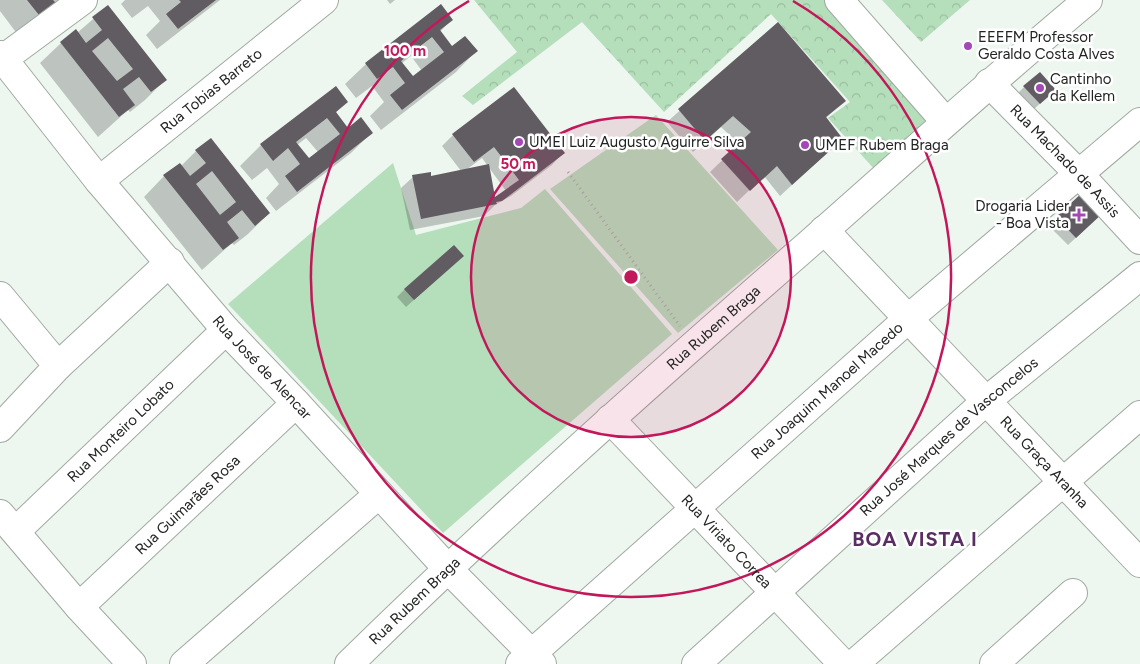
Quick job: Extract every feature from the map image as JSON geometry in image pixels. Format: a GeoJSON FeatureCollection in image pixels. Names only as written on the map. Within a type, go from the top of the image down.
{"type":"FeatureCollection","features":[{"type":"Feature","properties":{"kind":"street"},"geometry":{"type":"LineString","coordinates":[[2,57],[83,0]]}},
{"type":"Feature","properties":{"kind":"street","name":"Rua Tobias Barreto"},"geometry":{"type":"LineString","coordinates":[[99,181],[324,0]]}},
{"type":"Feature","properties":{"kind":"street"},"geometry":{"type":"LineString","coordinates":[[839,0],[945,121]]}},
{"type":"Feature","properties":{"kind":"street","name":"Rua Rubem Braga"},"geometry":{"type":"LineString","coordinates":[[349,664],[447,568],[610,418],[945,121],[1088,0]]}},
{"type":"Feature","properties":{"kind":"street","name":"Rua José de Alencar"},"geometry":{"type":"LineString","coordinates":[[2,57],[99,181],[226,330],[296,402],[531,660]]}},
{"type":"Feature","properties":{"kind":"street","name":"Rua Machado de Assis"},"geometry":{"type":"LineString","coordinates":[[989,83],[1078,173],[1140,240]]}},
{"type":"Feature","properties":{"kind":"street","name":"Rua Joaquim Manoel Macedo"},"geometry":{"type":"LineString","coordinates":[[531,660],[693,508],[910,318],[1140,122]]}},
{"type":"Feature","properties":{"kind":"street","name":"Rua Graça Aranha"},"geometry":{"type":"LineString","coordinates":[[824,230],[910,318],[1062,482],[1137,554]]}},
{"type":"Feature","properties":{"kind":"street"},"geometry":{"type":"LineString","coordinates":[[0,428],[58,366],[170,262]]}},
{"type":"Feature","properties":{"kind":"street","name":"Rua José Marques de Vasconcelos"},"geometry":{"type":"LineString","coordinates":[[696,664],[986,401],[1140,276]]}},
{"type":"Feature","properties":{"kind":"street"},"geometry":{"type":"LineString","coordinates":[[0,296],[58,366]]}},
{"type":"Feature","properties":{"kind":"street","name":"Rua Monteiro Lobato"},"geometry":{"type":"LineString","coordinates":[[8,522],[226,330]]}},
{"type":"Feature","properties":{"kind":"street","name":"Rua Guimarães Rosa"},"geometry":{"type":"LineString","coordinates":[[79,607],[296,402]]}},
{"type":"Feature","properties":{"kind":"street"},"geometry":{"type":"LineString","coordinates":[[854,664],[1140,415]]}},
{"type":"Feature","properties":{"kind":"street","name":"Rua Viriato Correa"},"geometry":{"type":"LineString","coordinates":[[610,418],[693,508],[843,664]]}},
{"type":"Feature","properties":{"kind":"street"},"geometry":{"type":"LineString","coordinates":[[184,664],[379,494]]}},
{"type":"Feature","properties":{"kind":"street"},"geometry":{"type":"LineString","coordinates":[[8,522],[79,607],[132,664]]}},
{"type":"Feature","properties":{"kind":"street"},"geometry":{"type":"LineString","coordinates":[[994,664],[1073,593]]}},
{"type":"Feature","properties":{"kind":"path"},"geometry":{"type":"LineString","coordinates":[[568,172],[694,345]]}},
{"type":"Feature","properties":{"kind":"green space"},"geometry":{"type":"Polygon","coordinates":[[[474,0],[827,0],[932,120],[876,171],[828,118],[850,102],[771,14],[664,112],[582,22],[473,105],[462,96],[517,52],[474,0]]]}},
{"type":"Feature","properties":{"kind":"green space"},"geometry":{"type":"Polygon","coordinates":[[[882,0],[970,0],[921,42],[882,0]]]}},
{"type":"Feature","properties":{"kind":"green space"},"geometry":{"type":"Polygon","coordinates":[[[656,115],[778,250],[678,333],[550,189],[656,115]]]}},
{"type":"Feature","properties":{"kind":"green space"},"geometry":{"type":"Polygon","coordinates":[[[393,163],[416,235],[521,208],[545,189],[672,334],[443,533],[228,304],[393,163]]]}},
{"type":"Feature","properties":{"kind":"building"},"geometry":{"type":"Polygon","coordinates":[[[27,0],[53,0],[56,3],[39,15],[27,0]]]}},
{"type":"Feature","properties":{"kind":"building"},"geometry":{"type":"Polygon","coordinates":[[[179,0],[216,0],[178,29],[166,14],[181,2],[179,0]]]}},
{"type":"Feature","properties":{"kind":"building"},"geometry":{"type":"Polygon","coordinates":[[[441,4],[453,20],[440,30],[452,46],[465,36],[478,51],[402,110],[390,95],[405,83],[393,67],[377,79],[365,63],[441,4]],[[432,37],[401,61],[413,76],[444,52],[432,37]]]}},
{"type":"Feature","properties":{"kind":"building"},"geometry":{"type":"Polygon","coordinates":[[[108,5],[167,80],[151,92],[139,77],[123,89],[135,105],[119,117],[60,42],[76,29],[86,43],[102,30],[92,17],[108,5]],[[108,38],[92,51],[117,81],[133,69],[108,38]]]}},
{"type":"Feature","properties":{"kind":"building"},"geometry":{"type":"Polygon","coordinates":[[[778,22],[846,101],[826,117],[843,139],[792,185],[777,166],[750,191],[721,159],[751,132],[733,116],[705,141],[678,109],[778,22]]]}},
{"type":"Feature","properties":{"kind":"building","name":"Cantinho da Kellem"},"geometry":{"type":"Polygon","coordinates":[[[1040,72],[1056,90],[1040,104],[1023,86],[1040,72]]]}},
{"type":"Feature","properties":{"kind":"building"},"geometry":{"type":"Polygon","coordinates":[[[336,86],[348,102],[336,112],[348,128],[361,117],[373,133],[297,192],[285,176],[300,164],[288,148],[273,161],[260,144],[336,86]],[[327,118],[296,142],[309,158],[340,134],[327,118]]]}},
{"type":"Feature","properties":{"kind":"building"},"geometry":{"type":"Polygon","coordinates":[[[514,87],[565,153],[502,201],[496,202],[497,204],[421,219],[412,175],[431,172],[431,176],[489,164],[495,197],[519,180],[494,147],[474,162],[452,134],[514,87]]]}},
{"type":"Feature","properties":{"kind":"building"},"geometry":{"type":"Polygon","coordinates":[[[211,138],[270,213],[255,226],[242,210],[227,222],[239,238],[223,250],[163,175],[180,163],[190,176],[206,163],[195,150],[211,138]],[[212,171],[196,184],[220,215],[236,202],[212,171]]]}},
{"type":"Feature","properties":{"kind":"building","name":"Drogaria Lider - Boa Vista"},"geometry":{"type":"Polygon","coordinates":[[[1084,191],[1103,213],[1076,238],[1056,217],[1084,191]]]}},
{"type":"Feature","properties":{"kind":"building"},"geometry":{"type":"Polygon","coordinates":[[[454,245],[464,256],[414,300],[404,289],[454,245]]]}},
{"type":"Feature","properties":{"kind":"place","name":"EEEFM Professor Geraldo Costa Alves"},"geometry":{"type":"Point","coordinates":[968,46]}},
{"type":"Feature","properties":{"kind":"place","name":"Cantinho da Kellem"},"geometry":{"type":"Point","coordinates":[1040,88]}},
{"type":"Feature","properties":{"kind":"place","name":"UMEI Luiz Augusto Aguirre Silva"},"geometry":{"type":"Point","coordinates":[519,142]}},
{"type":"Feature","properties":{"kind":"place","name":"UMEF Rubem Braga"},"geometry":{"type":"Point","coordinates":[805,145]}},
{"type":"Feature","properties":{"kind":"place","name":"Drogaria Lider - Boa Vista"},"geometry":{"type":"Point","coordinates":[1079,215]}},
{"type":"Feature","properties":{"kind":"district","name":"BOA VISTA I"},"geometry":{"type":"Point","coordinates":[915,539]}}]}
